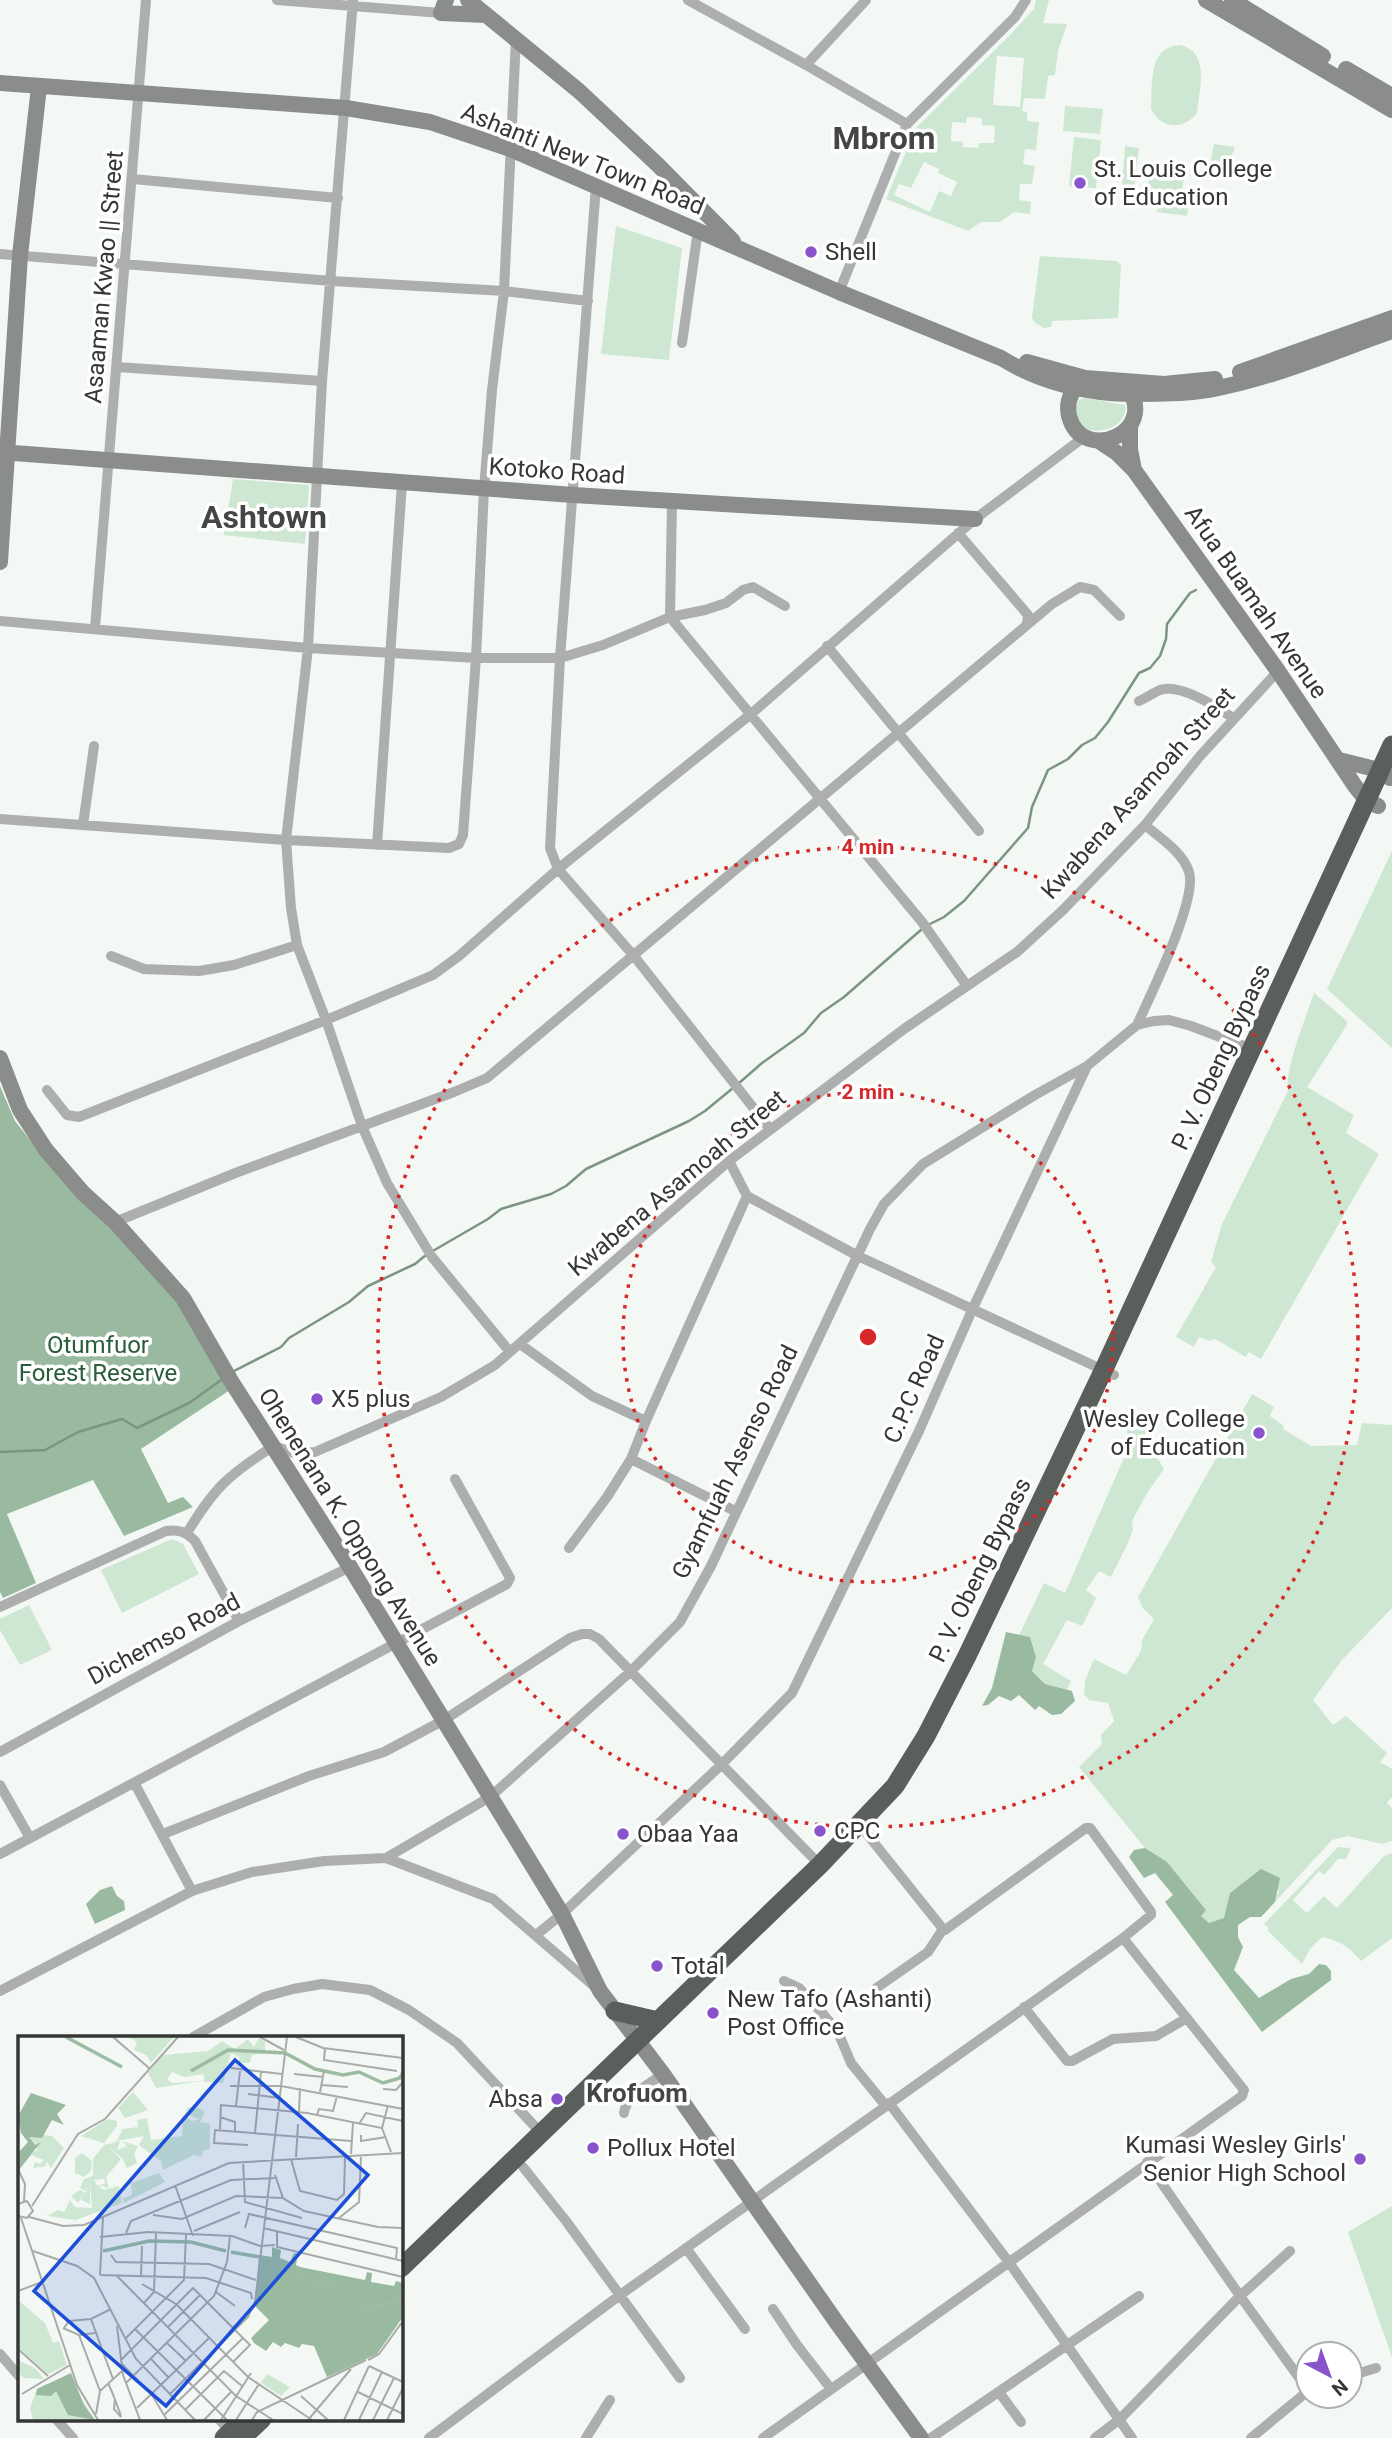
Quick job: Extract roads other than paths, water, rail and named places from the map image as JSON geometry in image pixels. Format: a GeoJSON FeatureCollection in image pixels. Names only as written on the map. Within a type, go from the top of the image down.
{"type":"FeatureCollection","features":[{"type":"Feature","properties":{"kind":"highway","name":"P. V. Obeng Bypass"},"geometry":{"type":"LineString","coordinates":[[402,2267],[541,2133],[642,2046],[658,2021],[820,1865],[895,1786],[926,1736],[1109,1372],[1387,774],[1392,745]]}},
{"type":"Feature","properties":{"kind":"highway","name":"P. V. Obeng Bypass"},"geometry":{"type":"LineString","coordinates":[[402,2283],[642,2046],[867,1834],[914,1779],[936,1743],[1043,1527],[1109,1372]]}},
{"type":"Feature","properties":{"kind":"highway"},"geometry":{"type":"LineString","coordinates":[[615,2011],[658,2021]]}},
{"type":"Feature","properties":{"kind":"highway"},"geometry":{"type":"LineString","coordinates":[[232,2429],[259,2420]]}},
{"type":"Feature","properties":{"kind":"street","name":"Asaaman Kwao || Street"},"geometry":{"type":"LineString","coordinates":[[95,628],[146,0]]}},
{"type":"Feature","properties":{"kind":"street"},"geometry":{"type":"LineString","coordinates":[[277,0],[444,7],[485,16]]}},
{"type":"Feature","properties":{"kind":"street"},"geometry":{"type":"LineString","coordinates":[[467,0],[579,91],[740,248]]}},
{"type":"Feature","properties":{"kind":"street"},"geometry":{"type":"LineString","coordinates":[[688,0],[908,124]]}},
{"type":"Feature","properties":{"kind":"street"},"geometry":{"type":"LineString","coordinates":[[806,65],[866,0]]}},
{"type":"Feature","properties":{"kind":"street"},"geometry":{"type":"LineString","coordinates":[[839,292],[908,124],[1015,17],[1027,0]]}},
{"type":"Feature","properties":{"kind":"street"},"geometry":{"type":"LineString","coordinates":[[1206,0],[1392,110]]}},
{"type":"Feature","properties":{"kind":"street"},"geometry":{"type":"LineString","coordinates":[[1233,0],[1392,96]]}},
{"type":"Feature","properties":{"kind":"street"},"geometry":{"type":"LineString","coordinates":[[353,3],[322,381],[309,648],[286,840],[296,945],[326,1020],[362,1126],[387,1183],[432,1257],[510,1352]]}},
{"type":"Feature","properties":{"kind":"street"},"geometry":{"type":"LineString","coordinates":[[0,819],[377,845],[449,848],[458,844],[463,835],[476,658],[484,489],[504,291],[516,38]]}},
{"type":"Feature","properties":{"kind":"street","name":"Ashanti New Town Road"},"geometry":{"type":"LineString","coordinates":[[0,82],[346,108],[430,122],[510,149],[1018,368],[1076,389],[1214,379],[1244,371],[1392,318]]}},
{"type":"Feature","properties":{"kind":"street"},"geometry":{"type":"LineString","coordinates":[[0,562],[4,453],[20,255],[39,87]]}},
{"type":"Feature","properties":{"kind":"street"},"geometry":{"type":"LineString","coordinates":[[133,180],[338,198]]}},
{"type":"Feature","properties":{"kind":"street"},"geometry":{"type":"LineString","coordinates":[[596,186],[560,659],[550,848],[558,869],[634,957],[770,1129]]}},
{"type":"Feature","properties":{"kind":"street"},"geometry":{"type":"LineString","coordinates":[[682,343],[698,230]]}},
{"type":"Feature","properties":{"kind":"street"},"geometry":{"type":"LineString","coordinates":[[0,254],[126,262],[332,281],[504,291],[588,301]]}},
{"type":"Feature","properties":{"kind":"street","name":"Ashanti New Town Road"},"geometry":{"type":"LineString","coordinates":[[1127,387],[1156,395],[1177,395],[1237,384],[1392,331]]}},
{"type":"Feature","properties":{"kind":"street","name":"Ashanti New Town Road"},"geometry":{"type":"LineString","coordinates":[[1000,358],[1019,360],[1076,389]]}},
{"type":"Feature","properties":{"kind":"street"},"geometry":{"type":"LineString","coordinates":[[117,367],[322,381]]}},
{"type":"Feature","properties":{"kind":"street"},"geometry":{"type":"LineString","coordinates":[[1127,387],[1135,405],[1132,421],[1134,470]]}},
{"type":"Feature","properties":{"kind":"street"},"geometry":{"type":"LineString","coordinates":[[1076,389],[1068,411],[1070,421],[1092,439]]}},
{"type":"Feature","properties":{"kind":"street"},"geometry":{"type":"LineString","coordinates":[[47,1090],[67,1115],[79,1117],[433,975],[459,956],[558,869],[751,714],[975,519],[1092,439],[1117,438],[1132,421],[1139,407],[1156,395]]}},
{"type":"Feature","properties":{"kind":"street","name":"Afua Buamah Avenue"},"geometry":{"type":"LineString","coordinates":[[1092,439],[1116,453],[1134,470],[1278,671],[1348,777],[1372,803]]}},
{"type":"Feature","properties":{"kind":"street","name":"Kotoko Road"},"geometry":{"type":"LineString","coordinates":[[4,453],[673,502],[975,519]]}},
{"type":"Feature","properties":{"kind":"street"},"geometry":{"type":"LineString","coordinates":[[377,845],[402,483]]}},
{"type":"Feature","properties":{"kind":"street"},"geometry":{"type":"LineString","coordinates":[[673,502],[670,617],[926,927],[967,986]]}},
{"type":"Feature","properties":{"kind":"street"},"geometry":{"type":"LineString","coordinates":[[116,1222],[238,1172],[487,1078],[1023,630],[1028,615],[958,533]]}},
{"type":"Feature","properties":{"kind":"street"},"geometry":{"type":"LineString","coordinates":[[0,621],[309,648],[476,658],[560,659],[603,645],[670,617],[726,603],[743,590],[753,587],[785,606]]}},
{"type":"Feature","properties":{"kind":"street"},"geometry":{"type":"LineString","coordinates":[[1027,623],[1080,587],[1094,590],[1120,616]]}},
{"type":"Feature","properties":{"kind":"street"},"geometry":{"type":"LineString","coordinates":[[827,646],[979,831]]}},
{"type":"Feature","properties":{"kind":"street","name":"Kwabena Asamoah Street"},"geometry":{"type":"LineString","coordinates":[[274,1446],[294,1453],[315,1452],[441,1397],[495,1366],[729,1160],[904,1029],[1017,952],[1063,910],[1145,825],[1233,718],[1278,671]]}},
{"type":"Feature","properties":{"kind":"street"},"geometry":{"type":"LineString","coordinates":[[1139,701],[1162,689],[1180,691],[1213,705],[1233,718]]}},
{"type":"Feature","properties":{"kind":"street"},"geometry":{"type":"LineString","coordinates":[[83,825],[94,746]]}},
{"type":"Feature","properties":{"kind":"street"},"geometry":{"type":"LineString","coordinates":[[1339,760],[1387,774]]}},
{"type":"Feature","properties":{"kind":"street"},"geometry":{"type":"LineString","coordinates":[[1137,1025],[1179,926],[1190,892],[1190,873],[1178,854],[1145,825]]}},
{"type":"Feature","properties":{"kind":"street"},"geometry":{"type":"LineString","coordinates":[[111,956],[144,969],[199,971],[234,965],[296,945]]}},
{"type":"Feature","properties":{"kind":"street"},"geometry":{"type":"LineString","coordinates":[[1137,1025],[1169,1020],[1258,1052]]}},
{"type":"Feature","properties":{"kind":"street","name":"C.P.C Road"},"geometry":{"type":"LineString","coordinates":[[536,1935],[562,1914],[720,1766],[792,1693],[919,1431],[973,1308],[1087,1066],[1137,1025]]}},
{"type":"Feature","properties":{"kind":"street","name":"Ohenenana K. Oppong Avenue"},"geometry":{"type":"LineString","coordinates":[[0,1058],[20,1110],[35,1135],[83,1193],[116,1222],[183,1298],[228,1376],[397,1644],[562,1914],[600,1991],[663,2074],[921,2438]]}},
{"type":"Feature","properties":{"kind":"street"},"geometry":{"type":"LineString","coordinates":[[858,1256],[884,1204],[923,1164],[1087,1066]]}},
{"type":"Feature","properties":{"kind":"street"},"geometry":{"type":"LineString","coordinates":[[729,1160],[747,1196],[858,1256],[1109,1372]]}},
{"type":"Feature","properties":{"kind":"street"},"geometry":{"type":"LineString","coordinates":[[569,1548],[631,1459],[747,1196]]}},
{"type":"Feature","properties":{"kind":"street","name":"Gyamfuah Asenso Road"},"geometry":{"type":"LineString","coordinates":[[386,1858],[490,1797],[630,1672],[680,1622],[711,1566],[858,1256]]}},
{"type":"Feature","properties":{"kind":"street"},"geometry":{"type":"LineString","coordinates":[[520,1344],[592,1396],[646,1421]]}},
{"type":"Feature","properties":{"kind":"street"},"geometry":{"type":"LineString","coordinates":[[187,1533],[226,1478],[274,1446]]}},
{"type":"Feature","properties":{"kind":"street"},"geometry":{"type":"LineString","coordinates":[[631,1459],[735,1511]]}},
{"type":"Feature","properties":{"kind":"street"},"geometry":{"type":"LineString","coordinates":[[0,1854],[507,1584],[510,1578],[455,1479]]}},
{"type":"Feature","properties":{"kind":"street"},"geometry":{"type":"LineString","coordinates":[[0,1607],[166,1531],[177,1530],[187,1533],[195,1541],[239,1621]]}},
{"type":"Feature","properties":{"kind":"street","name":"Dichemso Road"},"geometry":{"type":"LineString","coordinates":[[0,1752],[239,1621],[349,1567]]}},
{"type":"Feature","properties":{"kind":"street"},"geometry":{"type":"LineString","coordinates":[[163,1834],[309,1776],[384,1752],[444,1720],[560,1643],[582,1634],[590,1634],[599,1639],[720,1766],[820,1865]]}},
{"type":"Feature","properties":{"kind":"street"},"geometry":{"type":"LineString","coordinates":[[135,1784],[192,1891]]}},
{"type":"Feature","properties":{"kind":"street"},"geometry":{"type":"LineString","coordinates":[[0,1785],[30,1838]]}},
{"type":"Feature","properties":{"kind":"street"},"geometry":{"type":"LineString","coordinates":[[429,2438],[620,2295],[1123,1938],[1151,1915],[1151,1912],[1088,1828],[943,1929],[928,1952],[875,1989]]}},
{"type":"Feature","properties":{"kind":"street"},"geometry":{"type":"LineString","coordinates":[[867,1834],[943,1929]]}},
{"type":"Feature","properties":{"kind":"street"},"geometry":{"type":"LineString","coordinates":[[0,1991],[192,1891],[252,1872],[324,1861],[386,1858],[493,1899],[600,1991]]}},
{"type":"Feature","properties":{"kind":"street"},"geometry":{"type":"LineString","coordinates":[[763,2438],[1244,2093],[1123,1938]]}},
{"type":"Feature","properties":{"kind":"street"},"geometry":{"type":"LineString","coordinates":[[784,1981],[799,1988],[838,2032],[851,2063],[887,2104],[1008,2261],[1132,2438]]}},
{"type":"Feature","properties":{"kind":"street"},"geometry":{"type":"LineString","coordinates":[[195,2036],[264,1997],[293,1989],[322,1984],[370,1990],[409,2010],[457,2043],[541,2133]]}},
{"type":"Feature","properties":{"kind":"street"},"geometry":{"type":"LineString","coordinates":[[1024,2007],[1067,2061],[1072,2061],[1113,2039],[1156,2036],[1187,2018]]}},
{"type":"Feature","properties":{"kind":"street"},"geometry":{"type":"LineString","coordinates":[[624,2113],[625,2106],[634,2095],[663,2074]]}},
{"type":"Feature","properties":{"kind":"street"},"geometry":{"type":"LineString","coordinates":[[1147,2162],[1294,2372]]}},
{"type":"Feature","properties":{"kind":"street"},"geometry":{"type":"LineString","coordinates":[[523,2166],[680,2378]]}},
{"type":"Feature","properties":{"kind":"street"},"geometry":{"type":"LineString","coordinates":[[686,2248],[745,2329]]}},
{"type":"Feature","properties":{"kind":"street"},"geometry":{"type":"LineString","coordinates":[[1095,2438],[1119,2420],[1240,2297],[1290,2251]]}},
{"type":"Feature","properties":{"kind":"street"},"geometry":{"type":"LineString","coordinates":[[931,2438],[1139,2296]]}},
{"type":"Feature","properties":{"kind":"street"},"geometry":{"type":"LineString","coordinates":[[773,2309],[831,2389]]}},
{"type":"Feature","properties":{"kind":"street"},"geometry":{"type":"LineString","coordinates":[[0,2354],[18,2375]]}},
{"type":"Feature","properties":{"kind":"street"},"geometry":{"type":"LineString","coordinates":[[1364,2372],[1376,2368]]}},
{"type":"Feature","properties":{"kind":"street"},"geometry":{"type":"LineString","coordinates":[[999,2392],[1021,2422]]}},
{"type":"Feature","properties":{"kind":"street"},"geometry":{"type":"LineString","coordinates":[[586,2438],[610,2400]]}},
{"type":"Feature","properties":{"kind":"street"},"geometry":{"type":"LineString","coordinates":[[1251,2438],[1294,2403]]}},
{"type":"Feature","properties":{"kind":"street"},"geometry":{"type":"LineString","coordinates":[[57,2420],[73,2438]]}},
{"type":"Feature","properties":{"kind":"waterway"},"geometry":{"type":"LineString","coordinates":[[928,925],[944,917],[964,901],[1028,828],[1032,807],[1048,770],[1068,759],[1082,745],[1095,738],[1139,673],[1150,668],[1160,656],[1166,639],[1167,624],[1190,593],[1196,590]]}},
{"type":"Feature","properties":{"kind":"waterway"},"geometry":{"type":"LineString","coordinates":[[738,1084],[804,1033],[821,1013],[844,997],[922,929]]}},
{"type":"Feature","properties":{"kind":"waterway"},"geometry":{"type":"LineString","coordinates":[[431,1252],[501,1209],[551,1194],[566,1186],[586,1169],[689,1121],[733,1088]]}},
{"type":"Feature","properties":{"kind":"waterway"},"geometry":{"type":"LineString","coordinates":[[232,1372],[281,1347],[289,1338],[349,1302],[368,1286],[415,1264],[426,1255]]}},
{"type":"Feature","properties":{"kind":"waterway"},"geometry":{"type":"LineString","coordinates":[[0,1452],[45,1450],[78,1432],[122,1419],[137,1428],[189,1403],[224,1378]]}},
{"type":"Feature","properties":{"kind":"place","name":"St. Louis College of Education"},"geometry":{"type":"Point","coordinates":[1080,183]}},
{"type":"Feature","properties":{"kind":"place","name":"Shell"},"geometry":{"type":"Point","coordinates":[811,252]}},
{"type":"Feature","properties":{"kind":"place","name":"X5 plus"},"geometry":{"type":"Point","coordinates":[317,1399]}},
{"type":"Feature","properties":{"kind":"place","name":"Wesley College of Education"},"geometry":{"type":"Point","coordinates":[1259,1433]}},
{"type":"Feature","properties":{"kind":"place","name":"CPC"},"geometry":{"type":"Point","coordinates":[820,1831]}},
{"type":"Feature","properties":{"kind":"place","name":"Obaa Yaa"},"geometry":{"type":"Point","coordinates":[623,1834]}},
{"type":"Feature","properties":{"kind":"place","name":"Total"},"geometry":{"type":"Point","coordinates":[657,1966]}},
{"type":"Feature","properties":{"kind":"place","name":"New Tafo (Ashanti) Post Office"},"geometry":{"type":"Point","coordinates":[713,2013]}},
{"type":"Feature","properties":{"kind":"place","name":"Absa"},"geometry":{"type":"Point","coordinates":[557,2099]}},
{"type":"Feature","properties":{"kind":"place","name":"Pollux Hotel"},"geometry":{"type":"Point","coordinates":[593,2148]}},
{"type":"Feature","properties":{"kind":"place","name":"Kumasi Wesley Girls' Senior High School"},"geometry":{"type":"Point","coordinates":[1360,2159]}},
{"type":"Feature","properties":{"kind":"district","name":"Mbrom"},"geometry":{"type":"Point","coordinates":[884,138]}},
{"type":"Feature","properties":{"kind":"district","name":"Ashtown"},"geometry":{"type":"Point","coordinates":[264,517]}},
{"type":"Feature","properties":{"kind":"district","name":"Krofuom"},"geometry":{"type":"Point","coordinates":[637,2093]}},
{"type":"Feature","properties":{"kind":"park label","name":"Otumfuor Forest Reserve"},"geometry":{"type":"Point","coordinates":[98,1359]}}]}
